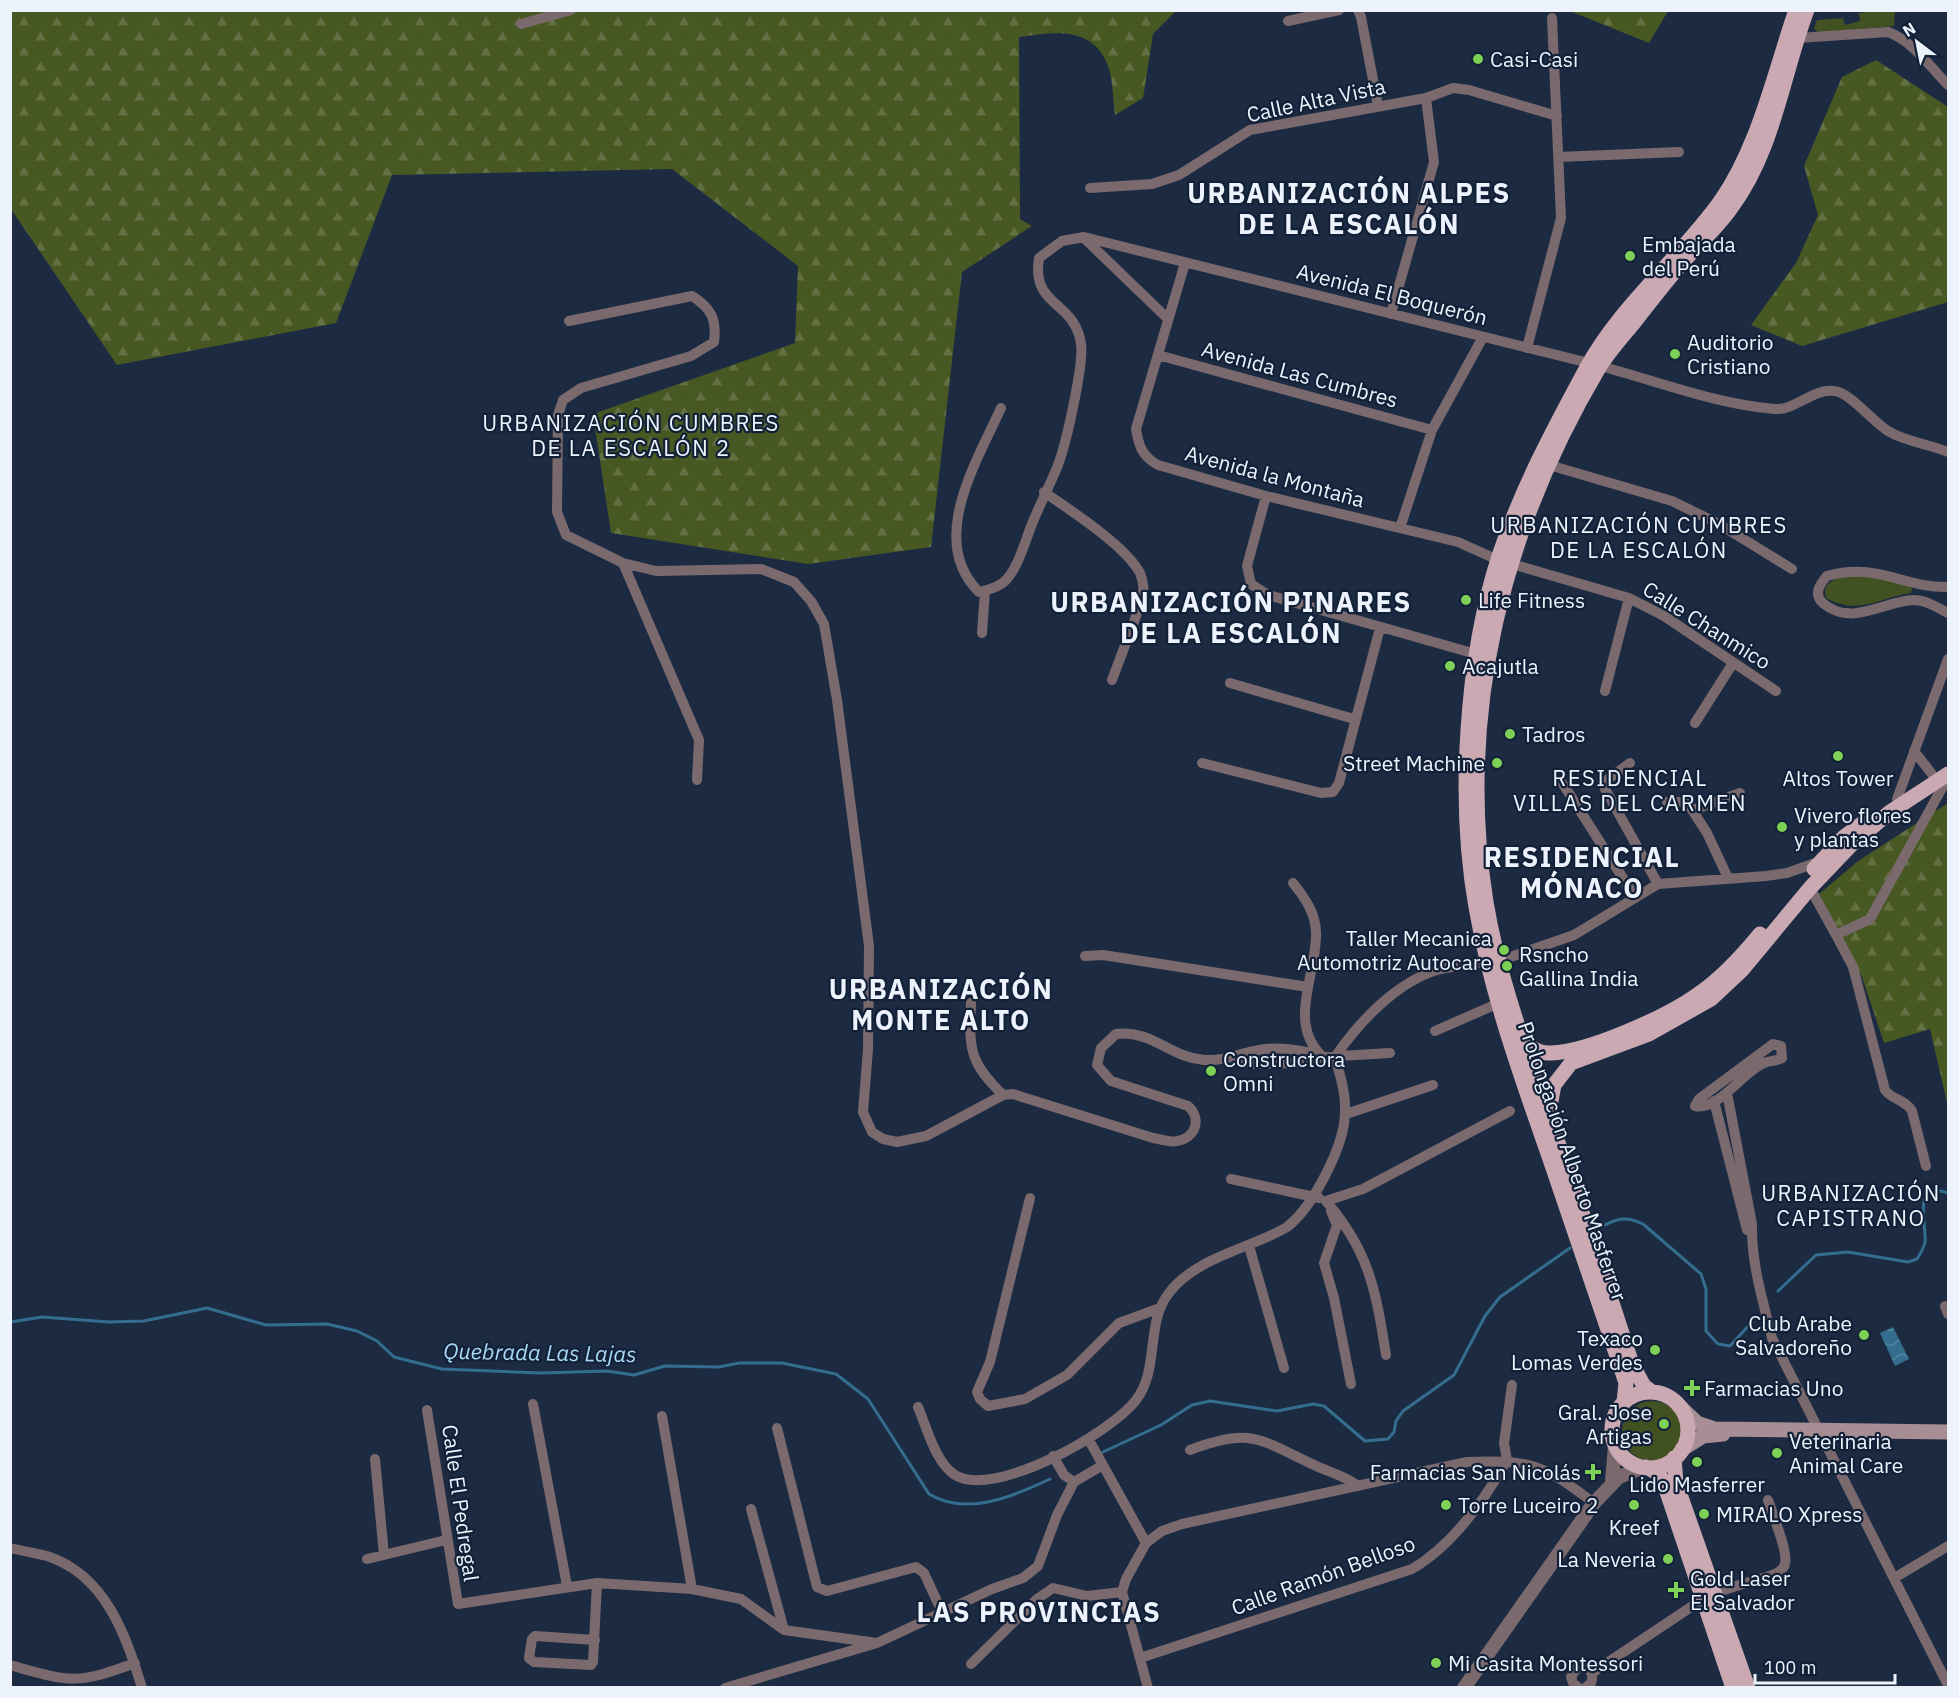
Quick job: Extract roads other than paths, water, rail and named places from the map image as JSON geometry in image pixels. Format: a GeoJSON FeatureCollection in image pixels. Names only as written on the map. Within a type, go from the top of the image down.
{"type":"FeatureCollection","features":[{"type":"Feature","properties":{"kind":"main road","name":"Prolongación Alberto Masferrer"},"geometry":{"type":"LineString","coordinates":[[1652,1392],[1644,1386],[1632,1364],[1475,904],[1469,849],[1467,757],[1476,654],[1505,562],[1527,518],[1608,335],[1708,217],[1732,183],[1749,149],[1796,10]]}},
{"type":"Feature","properties":{"kind":"main road","name":"Prolongación Alberto Masferrer"},"geometry":{"type":"LineString","coordinates":[[1624,1402],[1626,1383],[1531,1106],[1499,1003],[1483,870],[1478,750],[1486,657],[1518,504],[1595,364],[1679,266],[1731,210],[1745,188],[1771,134],[1807,10]]}},
{"type":"Feature","properties":{"kind":"main road"},"geometry":{"type":"LineString","coordinates":[[1521,1036],[1533,1048],[1543,1053],[1569,1050],[1645,1023],[1696,997],[1714,983],[1758,937],[1844,837],[1948,765]]}},
{"type":"Feature","properties":{"kind":"main road"},"geometry":{"type":"LineString","coordinates":[[1548,1115],[1554,1084],[1566,1067],[1579,1059],[1649,1034],[1711,999],[1742,970],[1810,888],[1851,845],[1890,813],[1948,776]]}},
{"type":"Feature","properties":{"kind":"main road"},"geometry":{"type":"LineString","coordinates":[[1748,1688],[1662,1479],[1645,1467],[1624,1458],[1615,1445],[1613,1422],[1624,1402],[1633,1396],[1652,1392],[1669,1397],[1697,1423],[1709,1428],[1948,1438]]}},
{"type":"Feature","properties":{"kind":"main road"},"geometry":{"type":"LineString","coordinates":[[1679,1406],[1687,1425],[1678,1453],[1676,1483],[1734,1688]]}},
{"type":"Feature","properties":{"kind":"main road"},"geometry":{"type":"LineString","coordinates":[[1645,1467],[1660,1466],[1692,1441],[1709,1435],[1948,1432]]}},
{"type":"Feature","properties":{"kind":"street"},"geometry":{"type":"LineString","coordinates":[[521,24],[571,10]]}},
{"type":"Feature","properties":{"kind":"street"},"geometry":{"type":"LineString","coordinates":[[1288,21],[1339,10]]}},
{"type":"Feature","properties":{"kind":"street"},"geometry":{"type":"LineString","coordinates":[[1358,10],[1378,106]]}},
{"type":"Feature","properties":{"kind":"street"},"geometry":{"type":"LineString","coordinates":[[1527,348],[1561,218],[1552,18]]}},
{"type":"Feature","properties":{"kind":"street"},"geometry":{"type":"LineString","coordinates":[[1798,38],[1888,32],[1897,35],[1920,54],[1948,85]]}},
{"type":"Feature","properties":{"kind":"street","name":"Calle Alta Vista"},"geometry":{"type":"LineString","coordinates":[[1090,188],[1152,184],[1179,175],[1250,130],[1426,98],[1440,90],[1453,88],[1469,90],[1557,116]]}},
{"type":"Feature","properties":{"kind":"street"},"geometry":{"type":"LineString","coordinates":[[1390,314],[1434,162],[1426,98]]}},
{"type":"Feature","properties":{"kind":"street"},"geometry":{"type":"LineString","coordinates":[[1559,157],[1679,152]]}},
{"type":"Feature","properties":{"kind":"street"},"geometry":{"type":"LineString","coordinates":[[1001,408],[963,493],[958,516],[960,565],[967,580],[979,592],[1007,579],[1021,553],[1044,492],[1058,464],[1080,371],[1081,343],[1076,325],[1066,312],[1042,291],[1037,270],[1039,258],[1062,241],[1084,237],[1167,318]]}},
{"type":"Feature","properties":{"kind":"street","name":"Avenida El Boquerón"},"geometry":{"type":"LineString","coordinates":[[1084,237],[1595,364],[1713,397],[1777,410],[1802,402],[1822,391],[1836,391],[1853,401],[1870,419],[1890,433],[1948,452]]}},
{"type":"Feature","properties":{"kind":"street"},"geometry":{"type":"LineString","coordinates":[[1158,355],[1185,263]]}},
{"type":"Feature","properties":{"kind":"street"},"geometry":{"type":"LineString","coordinates":[[569,321],[692,296],[707,306],[716,324],[714,342],[691,356],[581,388],[563,400],[558,415],[557,512],[566,535],[623,563],[656,571],[761,569],[794,582],[811,601],[824,624],[835,689],[869,946],[868,1049],[863,1112],[872,1132],[883,1139],[897,1142],[926,1136],[1003,1095],[1024,1096],[1141,1135],[1175,1142],[1185,1139],[1196,1128],[1197,1117],[1194,1111],[1188,1106],[1111,1081],[1097,1065],[1097,1056],[1107,1040],[1116,1034],[1131,1032],[1140,1034],[1195,1059],[1238,1058],[1254,1051],[1265,1050],[1300,1050],[1323,1057],[1390,1053]]}},
{"type":"Feature","properties":{"kind":"street"},"geometry":{"type":"LineString","coordinates":[[1400,528],[1432,430],[1483,337]]}},
{"type":"Feature","properties":{"kind":"street","name":"Avenida Las Cumbres"},"geometry":{"type":"LineString","coordinates":[[1158,355],[1432,430]]}},
{"type":"Feature","properties":{"kind":"street","name":"Avenida la Montaña"},"geometry":{"type":"LineString","coordinates":[[1158,355],[1136,429],[1138,445],[1145,458],[1158,465],[1266,496],[1458,542],[1505,562]]}},
{"type":"Feature","properties":{"kind":"street"},"geometry":{"type":"LineString","coordinates":[[1549,465],[1672,501],[1719,524],[1792,569]]}},
{"type":"Feature","properties":{"kind":"street"},"geometry":{"type":"LineString","coordinates":[[1044,492],[1103,536],[1132,563],[1140,574],[1144,587],[1142,600],[1112,680]]}},
{"type":"Feature","properties":{"kind":"street"},"geometry":{"type":"LineString","coordinates":[[1266,496],[1247,566],[1251,584],[1268,595],[1476,654]]}},
{"type":"Feature","properties":{"kind":"street","name":"Calle Chanmico"},"geometry":{"type":"LineString","coordinates":[[1505,562],[1629,598],[1664,616],[1776,692]]}},
{"type":"Feature","properties":{"kind":"street"},"geometry":{"type":"LineString","coordinates":[[623,563],[699,740],[697,780]]}},
{"type":"Feature","properties":{"kind":"street"},"geometry":{"type":"LineString","coordinates":[[1948,587],[1918,584],[1875,572],[1840,572],[1827,576],[1819,585],[1817,593],[1820,601],[1831,609],[1855,614],[1914,600],[1926,602],[1948,613]]}},
{"type":"Feature","properties":{"kind":"street"},"geometry":{"type":"LineString","coordinates":[[1914,600],[1918,584]]}},
{"type":"Feature","properties":{"kind":"street"},"geometry":{"type":"LineString","coordinates":[[982,633],[985,591]]}},
{"type":"Feature","properties":{"kind":"street"},"geometry":{"type":"LineString","coordinates":[[1605,691],[1629,598]]}},
{"type":"Feature","properties":{"kind":"street"},"geometry":{"type":"LineString","coordinates":[[1202,763],[1321,793],[1333,792],[1339,783],[1354,719],[1380,628]]}},
{"type":"Feature","properties":{"kind":"street"},"geometry":{"type":"LineString","coordinates":[[1897,799],[1948,659]]}},
{"type":"Feature","properties":{"kind":"street"},"geometry":{"type":"LineString","coordinates":[[1695,723],[1733,663]]}},
{"type":"Feature","properties":{"kind":"street"},"geometry":{"type":"LineString","coordinates":[[1230,683],[1354,719]]}},
{"type":"Feature","properties":{"kind":"street"},"geometry":{"type":"LineString","coordinates":[[1914,751],[1932,774]]}},
{"type":"Feature","properties":{"kind":"street"},"geometry":{"type":"LineString","coordinates":[[1630,763],[1607,780],[1605,789],[1658,884]]}},
{"type":"Feature","properties":{"kind":"street"},"geometry":{"type":"LineString","coordinates":[[1836,935],[1870,919],[1948,776]]}},
{"type":"Feature","properties":{"kind":"street"},"geometry":{"type":"LineString","coordinates":[[1563,784],[1635,897]]}},
{"type":"Feature","properties":{"kind":"street"},"geometry":{"type":"LineString","coordinates":[[1693,810],[1740,793]]}},
{"type":"Feature","properties":{"kind":"street"},"geometry":{"type":"LineString","coordinates":[[1667,802],[1687,802],[1728,878]]}},
{"type":"Feature","properties":{"kind":"street"},"geometry":{"type":"LineString","coordinates":[[918,1407],[946,1467],[957,1476],[975,1480],[995,1479],[1089,1440],[1113,1423],[1137,1400],[1150,1370],[1160,1308],[1168,1293],[1193,1270],[1287,1227],[1299,1218],[1315,1197],[1343,1132],[1346,1114],[1345,1094],[1335,1057],[1352,1032],[1403,987],[1439,970],[1493,961],[1574,935],[1658,884],[1787,873],[1821,861]]}},
{"type":"Feature","properties":{"kind":"street"},"geometry":{"type":"LineString","coordinates":[[1293,883],[1307,900],[1316,933],[1308,987],[1305,1029],[1311,1045],[1323,1057]]}},
{"type":"Feature","properties":{"kind":"street"},"geometry":{"type":"LineString","coordinates":[[1810,888],[1853,967],[1885,1090],[1888,1094],[1907,1103],[1912,1111],[1926,1166]]}},
{"type":"Feature","properties":{"kind":"street"},"geometry":{"type":"LineString","coordinates":[[1085,956],[1103,955],[1308,987]]}},
{"type":"Feature","properties":{"kind":"street"},"geometry":{"type":"LineString","coordinates":[[970,1003],[969,1045],[978,1066],[1003,1095]]}},
{"type":"Feature","properties":{"kind":"street"},"geometry":{"type":"LineString","coordinates":[[1435,1031],[1499,1003]]}},
{"type":"Feature","properties":{"kind":"street"},"geometry":{"type":"LineString","coordinates":[[1773,1044],[1781,1046],[1782,1058],[1764,1063],[1727,1093],[1702,1107],[1695,1106],[1700,1099],[1773,1044]]}},
{"type":"Feature","properties":{"kind":"street"},"geometry":{"type":"LineString","coordinates":[[1346,1114],[1433,1085]]}},
{"type":"Feature","properties":{"kind":"street"},"geometry":{"type":"LineString","coordinates":[[1727,1093],[1752,1224],[1752,1241]]}},
{"type":"Feature","properties":{"kind":"street"},"geometry":{"type":"LineString","coordinates":[[1714,1101],[1752,1241],[1772,1338],[1896,1577],[1948,1685],[1942,1688]]}},
{"type":"Feature","properties":{"kind":"street"},"geometry":{"type":"LineString","coordinates":[[1326,1201],[1363,1189],[1510,1111]]}},
{"type":"Feature","properties":{"kind":"street"},"geometry":{"type":"LineString","coordinates":[[1232,1179],[1326,1201],[1348,1226],[1366,1263],[1377,1300],[1386,1355]]}},
{"type":"Feature","properties":{"kind":"street"},"geometry":{"type":"LineString","coordinates":[[1030,1198],[990,1362],[977,1392],[980,1400],[988,1406],[1025,1399],[1067,1375],[1119,1323],[1160,1308]]}},
{"type":"Feature","properties":{"kind":"street"},"geometry":{"type":"LineString","coordinates":[[1326,1201],[1337,1225],[1324,1263],[1334,1298],[1351,1384]]}},
{"type":"Feature","properties":{"kind":"street"},"geometry":{"type":"LineString","coordinates":[[1249,1246],[1284,1368]]}},
{"type":"Feature","properties":{"kind":"street"},"geometry":{"type":"LineString","coordinates":[[1507,1460],[1504,1443],[1512,1385]]}},
{"type":"Feature","properties":{"kind":"street"},"geometry":{"type":"LineString","coordinates":[[533,1404],[567,1587],[597,1583],[692,1588],[741,1599],[784,1629],[877,1643]]}},
{"type":"Feature","properties":{"kind":"street","name":"Calle El Pedregal"},"geometry":{"type":"LineString","coordinates":[[428,1410],[456,1601],[462,1604],[567,1587]]}},
{"type":"Feature","properties":{"kind":"street"},"geometry":{"type":"LineString","coordinates":[[662,1416],[692,1588]]}},
{"type":"Feature","properties":{"kind":"street"},"geometry":{"type":"LineString","coordinates":[[777,1428],[817,1587],[827,1592],[916,1567],[924,1573],[942,1612]]}},
{"type":"Feature","properties":{"kind":"street"},"geometry":{"type":"LineString","coordinates":[[1190,1450],[1219,1439],[1243,1436],[1264,1440],[1316,1466],[1347,1478],[1358,1486]]}},
{"type":"Feature","properties":{"kind":"street"},"geometry":{"type":"LineString","coordinates":[[1089,1440],[1146,1544]]}},
{"type":"Feature","properties":{"kind":"street"},"geometry":{"type":"LineString","coordinates":[[1612,1482],[1615,1445]]}},
{"type":"Feature","properties":{"kind":"street"},"geometry":{"type":"LineString","coordinates":[[1053,1456],[1064,1476],[1074,1482]]}},
{"type":"Feature","properties":{"kind":"street"},"geometry":{"type":"LineString","coordinates":[[375,1459],[384,1555]]}},
{"type":"Feature","properties":{"kind":"street"},"geometry":{"type":"LineString","coordinates":[[1148,1688],[1122,1592],[1126,1579],[1146,1544],[1162,1531],[1182,1524],[1467,1462],[1507,1460],[1529,1463],[1548,1470],[1594,1503]]}},
{"type":"Feature","properties":{"kind":"street","name":"Calle Ramón Belloso"},"geometry":{"type":"LineString","coordinates":[[1140,1658],[1412,1569],[1439,1551],[1491,1489],[1507,1460]]}},
{"type":"Feature","properties":{"kind":"street"},"geometry":{"type":"LineString","coordinates":[[725,1688],[877,1643],[942,1612],[1023,1578],[1038,1566],[1057,1515],[1074,1482],[1103,1465]]}},
{"type":"Feature","properties":{"kind":"street"},"geometry":{"type":"LineString","coordinates":[[1464,1688],[1594,1503],[1612,1482],[1645,1467]]}},
{"type":"Feature","properties":{"kind":"street"},"geometry":{"type":"LineString","coordinates":[[1592,1673],[1709,1596],[1776,1576],[1785,1569],[1786,1549],[1768,1500]]}},
{"type":"Feature","properties":{"kind":"street"},"geometry":{"type":"LineString","coordinates":[[751,1509],[784,1629]]}},
{"type":"Feature","properties":{"kind":"street"},"geometry":{"type":"LineString","coordinates":[[367,1559],[446,1540]]}},
{"type":"Feature","properties":{"kind":"street"},"geometry":{"type":"LineString","coordinates":[[1896,1577],[1948,1546]]}},
{"type":"Feature","properties":{"kind":"street"},"geometry":{"type":"LineString","coordinates":[[10,1548],[49,1557],[77,1574],[99,1593],[113,1611],[125,1634],[142,1688]]}},
{"type":"Feature","properties":{"kind":"street"},"geometry":{"type":"LineString","coordinates":[[595,1640],[535,1636],[532,1639],[530,1658],[534,1662],[591,1665],[595,1640],[597,1583]]}},
{"type":"Feature","properties":{"kind":"street"},"geometry":{"type":"LineString","coordinates":[[971,1664],[1037,1599],[1053,1588],[1087,1596],[1122,1592]]}},
{"type":"Feature","properties":{"kind":"street"},"geometry":{"type":"LineString","coordinates":[[10,1665],[61,1680],[74,1681],[93,1678],[135,1663]]}},
{"type":"Feature","properties":{"kind":"street"},"geometry":{"type":"LineString","coordinates":[[1579,1688],[1572,1680],[1574,1670],[1584,1667],[1592,1673]]}},
{"type":"Feature","properties":{"kind":"street"},"geometry":{"type":"LineString","coordinates":[[1585,1688],[1591,1683],[1592,1673]]}},
{"type":"Feature","properties":{"kind":"water"},"geometry":{"type":"Polygon","coordinates":[[[1893,1327],[1909,1359],[1895,1366],[1880,1333],[1893,1327]]]}},
{"type":"Feature","properties":{"kind":"waterway","name":"Quebrada Las Lajas"},"geometry":{"type":"LineString","coordinates":[[1778,1291],[1816,1255],[1848,1252],[1908,1262],[1917,1259],[1925,1242],[1923,1206],[1925,1198],[1929,1193],[1936,1191],[1948,1193]]}},
{"type":"Feature","properties":{"kind":"waterway","name":"Quebrada Las Lajas"},"geometry":{"type":"LineString","coordinates":[[1603,1226],[1623,1219],[1643,1224],[1701,1274],[1706,1289],[1706,1331],[1718,1344],[1730,1346],[1752,1322]]}},
{"type":"Feature","properties":{"kind":"waterway","name":"Quebrada Las Lajas"},"geometry":{"type":"LineString","coordinates":[[1103,1452],[1161,1425],[1192,1405],[1210,1401],[1277,1411],[1313,1404],[1324,1406],[1365,1441],[1388,1439],[1394,1432],[1396,1421],[1403,1411],[1454,1375],[1485,1316],[1500,1297],[1570,1248]]}},
{"type":"Feature","properties":{"kind":"waterway","name":"Quebrada Las Lajas"},"geometry":{"type":"LineString","coordinates":[[10,1322],[42,1317],[109,1322],[144,1321],[207,1308],[266,1325],[327,1324],[357,1331],[377,1341],[394,1357],[442,1369],[541,1373],[607,1371],[634,1375],[665,1366],[719,1367],[739,1363],[782,1363],[836,1374],[868,1399],[929,1494],[944,1501],[959,1504],[990,1502],[1050,1479]]}},
{"type":"Feature","properties":{"kind":"place","name":"Casi-Casi"},"geometry":{"type":"Point","coordinates":[1478,59]}},
{"type":"Feature","properties":{"kind":"place","name":"Embajada del Perú"},"geometry":{"type":"Point","coordinates":[1630,256]}},
{"type":"Feature","properties":{"kind":"place","name":"Auditorio Cristiano"},"geometry":{"type":"Point","coordinates":[1675,354]}},
{"type":"Feature","properties":{"kind":"place","name":"Life Fitness"},"geometry":{"type":"Point","coordinates":[1466,600]}},
{"type":"Feature","properties":{"kind":"place","name":"Acajutla"},"geometry":{"type":"Point","coordinates":[1450,666]}},
{"type":"Feature","properties":{"kind":"place","name":"Tadros"},"geometry":{"type":"Point","coordinates":[1510,734]}},
{"type":"Feature","properties":{"kind":"place","name":"Altos Tower"},"geometry":{"type":"Point","coordinates":[1838,756]}},
{"type":"Feature","properties":{"kind":"place","name":"Street Machine"},"geometry":{"type":"Point","coordinates":[1497,763]}},
{"type":"Feature","properties":{"kind":"place","name":"Vivero flores y plantas"},"geometry":{"type":"Point","coordinates":[1782,827]}},
{"type":"Feature","properties":{"kind":"place","name":"Taller Mecanica Automotriz Autocare"},"geometry":{"type":"Point","coordinates":[1504,950]}},
{"type":"Feature","properties":{"kind":"place","name":"Rsncho Gallina India"},"geometry":{"type":"Point","coordinates":[1507,966]}},
{"type":"Feature","properties":{"kind":"place","name":"Constructora Omni"},"geometry":{"type":"Point","coordinates":[1211,1071]}},
{"type":"Feature","properties":{"kind":"place","name":"Club Arabe Salvadoreño"},"geometry":{"type":"Point","coordinates":[1864,1335]}},
{"type":"Feature","properties":{"kind":"place","name":"Texaco Lomas Verdes"},"geometry":{"type":"Point","coordinates":[1655,1350]}},
{"type":"Feature","properties":{"kind":"place","name":"Farmacias Uno"},"geometry":{"type":"Point","coordinates":[1692,1388]}},
{"type":"Feature","properties":{"kind":"place","name":"Gral. Jose Artigas"},"geometry":{"type":"Point","coordinates":[1664,1424]}},
{"type":"Feature","properties":{"kind":"place","name":"Veterinaria Animal Care"},"geometry":{"type":"Point","coordinates":[1777,1453]}},
{"type":"Feature","properties":{"kind":"place","name":"Lido Masferrer"},"geometry":{"type":"Point","coordinates":[1697,1462]}},
{"type":"Feature","properties":{"kind":"place","name":"Farmacias San Nicolás"},"geometry":{"type":"Point","coordinates":[1593,1472]}},
{"type":"Feature","properties":{"kind":"place","name":"Torre Luceiro 2"},"geometry":{"type":"Point","coordinates":[1446,1505]}},
{"type":"Feature","properties":{"kind":"place","name":"Kreef"},"geometry":{"type":"Point","coordinates":[1634,1505]}},
{"type":"Feature","properties":{"kind":"place","name":"MIRALO Xpress"},"geometry":{"type":"Point","coordinates":[1704,1514]}},
{"type":"Feature","properties":{"kind":"place","name":"La Neveria"},"geometry":{"type":"Point","coordinates":[1668,1559]}},
{"type":"Feature","properties":{"kind":"place","name":"Gold Laser El Salvador"},"geometry":{"type":"Point","coordinates":[1676,1590]}},
{"type":"Feature","properties":{"kind":"place","name":"Mi Casita Montessori"},"geometry":{"type":"Point","coordinates":[1436,1663]}},
{"type":"Feature","properties":{"kind":"district","name":"URBANIZACIÓN ALPES DE LA ESCALÓN"},"geometry":{"type":"Point","coordinates":[1349,208]}},
{"type":"Feature","properties":{"kind":"district","name":"URBANIZACIÓN CUMBRES DE LA ESCALÓN 2"},"geometry":{"type":"Point","coordinates":[631,434]}},
{"type":"Feature","properties":{"kind":"district","name":"URBANIZACIÓN CUMBRES DE LA ESCALÓN"},"geometry":{"type":"Point","coordinates":[1639,536]}},
{"type":"Feature","properties":{"kind":"district","name":"URBANIZACIÓN PINARES DE LA ESCALÓN"},"geometry":{"type":"Point","coordinates":[1231,616]}},
{"type":"Feature","properties":{"kind":"district","name":"RESIDENCIAL VILLAS DEL CARMEN"},"geometry":{"type":"Point","coordinates":[1630,790]}},
{"type":"Feature","properties":{"kind":"district","name":"RESIDENCIAL MÓNACO"},"geometry":{"type":"Point","coordinates":[1582,872]}},
{"type":"Feature","properties":{"kind":"district","name":"URBANIZACIÓN MONTE ALTO"},"geometry":{"type":"Point","coordinates":[941,1004]}},
{"type":"Feature","properties":{"kind":"district","name":"URBANIZACIÓN CAPISTRANO"},"geometry":{"type":"Point","coordinates":[1851,1204]}},
{"type":"Feature","properties":{"kind":"district","name":"LAS PROVINCIAS"},"geometry":{"type":"Point","coordinates":[1039,1611]}}]}
